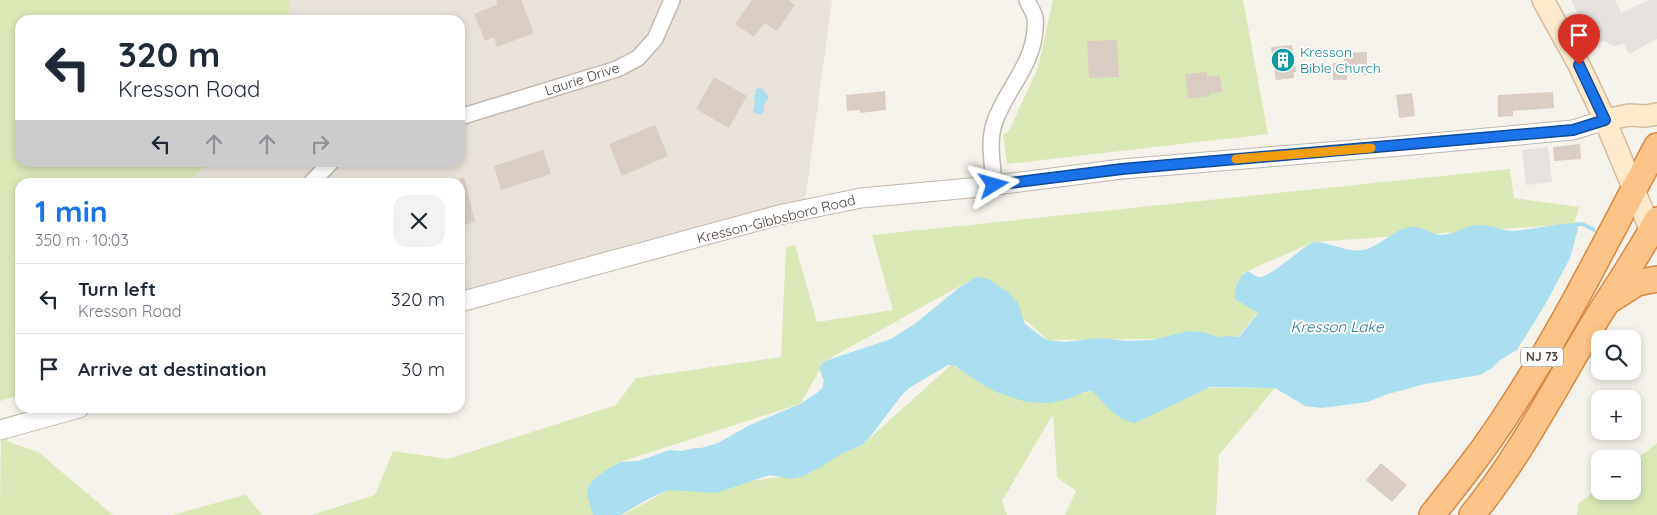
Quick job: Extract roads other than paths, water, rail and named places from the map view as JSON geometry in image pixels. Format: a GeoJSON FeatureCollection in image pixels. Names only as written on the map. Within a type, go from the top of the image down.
{"type":"FeatureCollection","features":[{"type":"Feature","properties":{"kind":"highway","name":"NJ 73"},"geometry":{"type":"LineString","coordinates":[[1432,515],[1483,449],[1534,372],[1609,238],[1657,146]]}},
{"type":"Feature","properties":{"kind":"highway","name":"NJ 73"},"geometry":{"type":"LineString","coordinates":[[1472,515],[1508,466],[1606,303],[1655,231]]}},
{"type":"Feature","properties":{"kind":"highway"},"geometry":{"type":"LineString","coordinates":[[1606,303],[1637,283],[1657,279]]}},
{"type":"Feature","properties":{"kind":"main road"},"geometry":{"type":"LineString","coordinates":[[1542,0],[1579,65],[1655,231]]}},
{"type":"Feature","properties":{"kind":"main road"},"geometry":{"type":"LineString","coordinates":[[1605,120],[1629,115],[1646,116],[1657,114]]}},
{"type":"Feature","properties":{"kind":"street","name":"Laurie Drive"},"geometry":{"type":"LineString","coordinates":[[465,115],[617,69],[638,58],[655,38],[672,0]]}},
{"type":"Feature","properties":{"kind":"street"},"geometry":{"type":"LineString","coordinates":[[994,185],[991,144],[994,125],[1001,106],[1028,61],[1034,38],[1035,18],[1027,0]]}},
{"type":"Feature","properties":{"kind":"street","name":"Kresson-Gibbsboro Road"},"geometry":{"type":"LineString","coordinates":[[465,301],[804,209],[860,198],[994,185],[1122,169],[1573,130],[1605,120]]}},
{"type":"Feature","properties":{"kind":"street"},"geometry":{"type":"LineString","coordinates":[[316,178],[326,167]]}},
{"type":"Feature","properties":{"kind":"street"},"geometry":{"type":"LineString","coordinates":[[0,430],[61,413]]}},
{"type":"Feature","properties":{"kind":"water"},"geometry":{"type":"Polygon","coordinates":[[[758,88],[763,89],[769,98],[764,104],[764,112],[760,115],[754,113],[753,109],[755,90],[758,88]]]}},
{"type":"Feature","properties":{"kind":"water","name":"Kresson Lake"},"geometry":{"type":"Polygon","coordinates":[[[1569,223],[1577,225],[1578,229],[1570,258],[1546,303],[1517,350],[1480,375],[1425,384],[1367,402],[1322,408],[1305,406],[1275,388],[1210,387],[1135,423],[1116,415],[1092,391],[1048,403],[1026,402],[996,392],[955,366],[948,365],[909,388],[862,445],[841,454],[801,477],[791,479],[770,475],[716,493],[668,490],[621,515],[593,515],[587,495],[588,487],[594,479],[620,462],[638,461],[670,450],[681,451],[718,443],[750,425],[800,404],[822,388],[824,381],[819,368],[825,361],[891,339],[916,323],[961,286],[976,277],[988,279],[1008,292],[1018,303],[1025,324],[1048,340],[1066,342],[1099,338],[1128,341],[1152,340],[1189,331],[1202,332],[1218,337],[1239,337],[1258,313],[1235,299],[1236,287],[1242,276],[1248,271],[1259,277],[1264,276],[1314,242],[1357,251],[1369,248],[1404,228],[1411,227],[1441,235],[1477,225],[1515,231],[1569,223]]]}},
{"type":"Feature","properties":{"kind":"waterway"},"geometry":{"type":"LineString","coordinates":[[1573,226],[1581,224],[1594,230]]}},
{"type":"Feature","properties":{"kind":"place","name":"Kresson Bible Church"},"geometry":{"type":"Point","coordinates":[1283,60]}}]}
